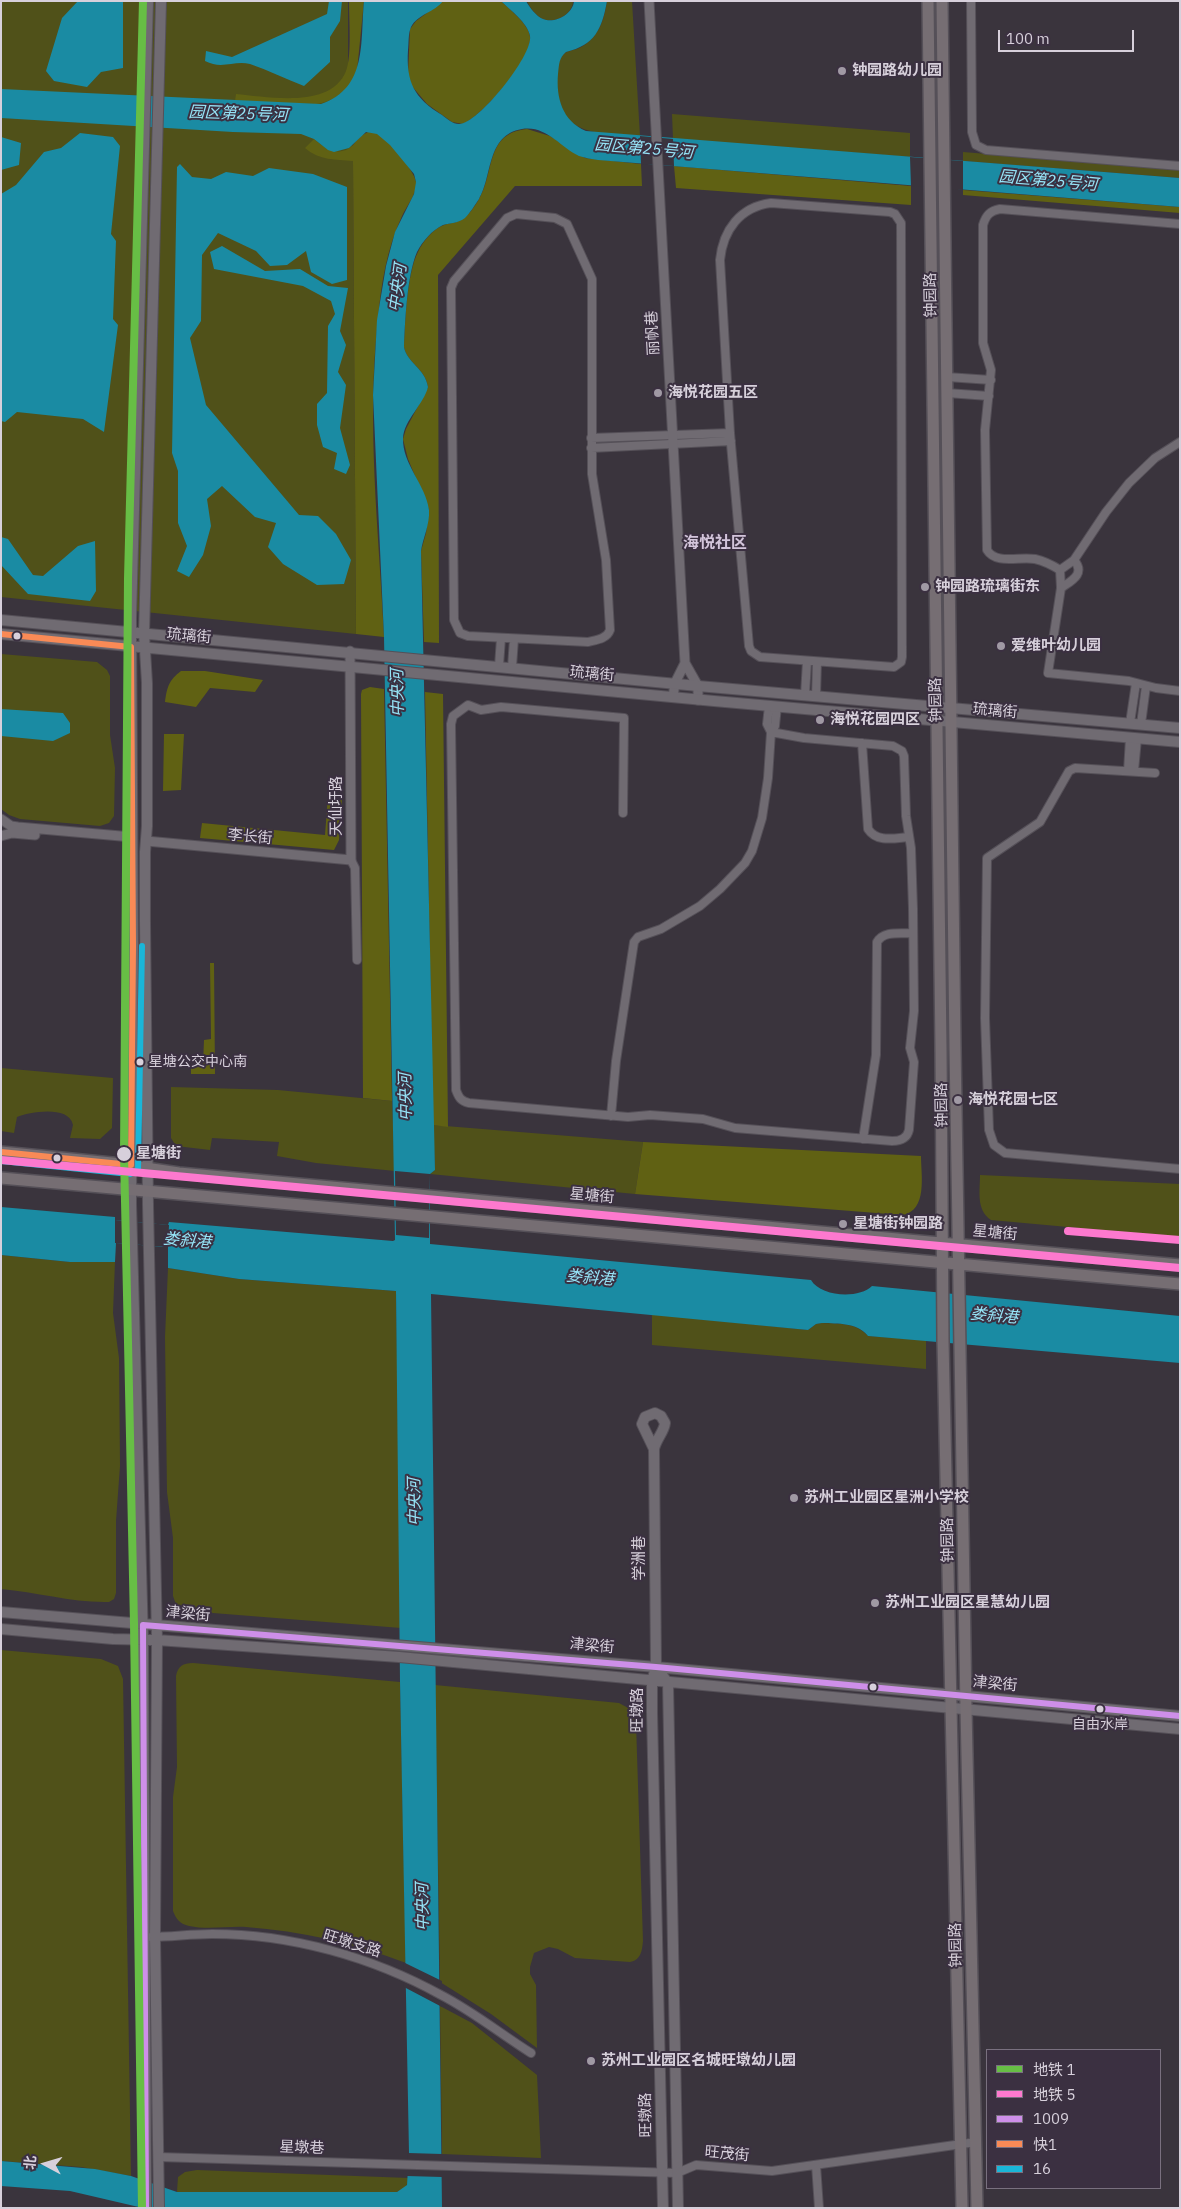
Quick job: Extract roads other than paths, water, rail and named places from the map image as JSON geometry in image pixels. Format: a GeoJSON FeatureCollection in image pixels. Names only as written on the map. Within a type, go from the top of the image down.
{"type":"FeatureCollection","features":[{"type":"Feature","properties":{"kind":"main road"},"geometry":{"type":"LineString","coordinates":[[146,2208],[143,1625],[131,1221],[131,632],[148,1]]}},
{"type":"Feature","properties":{"kind":"main road"},"geometry":{"type":"LineString","coordinates":[[159,2208],[155,1937],[157,1626],[148,1192],[145,922],[147,683],[144,634],[161,1]]}},
{"type":"Feature","properties":{"kind":"main road","name":"钟园路"},"geometry":{"type":"LineString","coordinates":[[928,1],[943,1341],[962,2208]]}},
{"type":"Feature","properties":{"kind":"main road","name":"钟园路"},"geometry":{"type":"LineString","coordinates":[[942,1],[960,1245],[959,1294],[977,2208]]}},
{"type":"Feature","properties":{"kind":"main road","name":"琉璃街"},"geometry":{"type":"LineString","coordinates":[[1,620],[350,651],[384,656],[698,686],[1180,728]]}},
{"type":"Feature","properties":{"kind":"main road","name":"琉璃街"},"geometry":{"type":"LineString","coordinates":[[1,634],[698,700],[1180,742]]}},
{"type":"Feature","properties":{"kind":"main road","name":"星塘街"},"geometry":{"type":"LineString","coordinates":[[1,1152],[131,1165],[179,1173],[1180,1265]]}},
{"type":"Feature","properties":{"kind":"main road"},"geometry":{"type":"LineString","coordinates":[[1,1178],[1180,1284]]}},
{"type":"Feature","properties":{"kind":"main road","name":"学洲巷"},"geometry":{"type":"LineString","coordinates":[[654,1449],[656,1667]]}},
{"type":"Feature","properties":{"kind":"main road","name":"津梁街"},"geometry":{"type":"LineString","coordinates":[[1,1612],[656,1667],[1180,1716]]}},
{"type":"Feature","properties":{"kind":"main road","name":"津梁街"},"geometry":{"type":"LineString","coordinates":[[1,1628],[437,1661],[1180,1729]]}},
{"type":"Feature","properties":{"kind":"main road","name":"旺墩路"},"geometry":{"type":"LineString","coordinates":[[656,1667],[652,1681],[663,2208]]}},
{"type":"Feature","properties":{"kind":"main road","name":"旺墩路"},"geometry":{"type":"LineString","coordinates":[[656,1667],[668,1683],[678,2208]]}},
{"type":"Feature","properties":{"kind":"street","name":"丽帆巷"},"geometry":{"type":"LineString","coordinates":[[649,1],[685,663],[698,686],[698,700]]}},
{"type":"Feature","properties":{"kind":"street"},"geometry":{"type":"LineString","coordinates":[[971,1],[972,132],[976,145],[986,150],[1180,166]]}},
{"type":"Feature","properties":{"kind":"street"},"geometry":{"type":"LineString","coordinates":[[771,203],[895,214],[901,222],[902,657],[897,665],[889,668],[760,657],[751,651],[749,646],[731,441],[720,260],[726,235],[733,222],[749,210],[759,205],[771,203]]}},
{"type":"Feature","properties":{"kind":"street"},"geometry":{"type":"LineString","coordinates":[[1060,570],[1036,559],[999,559],[993,557],[987,550],[985,430],[991,370],[983,343],[983,225],[990,212],[1000,209],[1180,224]]}},
{"type":"Feature","properties":{"kind":"street"},"geometry":{"type":"LineString","coordinates":[[512,215],[562,220],[571,230],[591,274],[592,448],[592,474],[606,560],[609,634],[601,639],[588,642],[468,636],[460,633],[454,620],[451,288],[454,281],[512,215]]}},
{"type":"Feature","properties":{"kind":"street"},"geometry":{"type":"LineString","coordinates":[[947,377],[991,380]]}},
{"type":"Feature","properties":{"kind":"street"},"geometry":{"type":"LineString","coordinates":[[947,394],[989,396]]}},
{"type":"Feature","properties":{"kind":"street"},"geometry":{"type":"LineString","coordinates":[[592,448],[730,433]]}},
{"type":"Feature","properties":{"kind":"street"},"geometry":{"type":"LineString","coordinates":[[591,438],[731,441]]}},
{"type":"Feature","properties":{"kind":"street"},"geometry":{"type":"LineString","coordinates":[[1060,570],[1074,560],[1106,512],[1129,483],[1155,458],[1180,442]]}},
{"type":"Feature","properties":{"kind":"street"},"geometry":{"type":"LineString","coordinates":[[1061,588],[1078,575],[1078,567],[1074,560]]}},
{"type":"Feature","properties":{"kind":"street"},"geometry":{"type":"LineString","coordinates":[[1060,570],[1061,588],[1048,674],[1136,683],[1180,691]]}},
{"type":"Feature","properties":{"kind":"street"},"geometry":{"type":"LineString","coordinates":[[499,666],[501,638]]}},
{"type":"Feature","properties":{"kind":"street"},"geometry":{"type":"LineString","coordinates":[[512,667],[514,639]]}},
{"type":"Feature","properties":{"kind":"street","name":"天仙圩路"},"geometry":{"type":"LineString","coordinates":[[350,651],[350,860],[355,868],[357,960]]}},
{"type":"Feature","properties":{"kind":"street"},"geometry":{"type":"LineString","coordinates":[[805,695],[807,661]]}},
{"type":"Feature","properties":{"kind":"street"},"geometry":{"type":"LineString","coordinates":[[816,696],[817,662]]}},
{"type":"Feature","properties":{"kind":"street","name":"丽帆巷"},"geometry":{"type":"LineString","coordinates":[[673,697],[675,683],[685,663]]}},
{"type":"Feature","properties":{"kind":"street"},"geometry":{"type":"LineString","coordinates":[[1130,723],[1136,683]]}},
{"type":"Feature","properties":{"kind":"street"},"geometry":{"type":"LineString","coordinates":[[1141,724],[1146,686]]}},
{"type":"Feature","properties":{"kind":"street"},"geometry":{"type":"LineString","coordinates":[[623,814],[624,718],[501,707],[481,710],[468,705],[453,716],[456,1090],[458,1097],[469,1103],[611,1116],[650,1115],[703,1120],[736,1128],[863,1139],[901,1140],[908,1134],[909,1130],[914,1062],[910,1048],[914,1011],[913,933],[904,756],[902,751],[893,746],[804,738],[771,732]]}},
{"type":"Feature","properties":{"kind":"street"},"geometry":{"type":"LineString","coordinates":[[611,1116],[616,1062],[634,942],[638,937],[667,926],[700,906],[720,889],[752,852],[758,837],[765,799],[771,732],[767,724],[773,706]]}},
{"type":"Feature","properties":{"kind":"street"},"geometry":{"type":"LineString","coordinates":[[1131,771],[1134,738]]}},
{"type":"Feature","properties":{"kind":"street"},"geometry":{"type":"LineString","coordinates":[[862,743],[868,829],[874,836],[880,838],[909,837]]}},
{"type":"Feature","properties":{"kind":"street"},"geometry":{"type":"LineString","coordinates":[[1155,773],[1080,767],[1069,770],[1040,822],[987,858],[985,1018],[989,1130],[994,1145],[1005,1153],[1180,1169]]}},
{"type":"Feature","properties":{"kind":"street"},"geometry":{"type":"LineString","coordinates":[[1,819],[12,826],[18,827],[132,840]]}},
{"type":"Feature","properties":{"kind":"street"},"geometry":{"type":"LineString","coordinates":[[1,836],[17,833],[132,840]]}},
{"type":"Feature","properties":{"kind":"street","name":"李长街"},"geometry":{"type":"LineString","coordinates":[[146,841],[350,860]]}},
{"type":"Feature","properties":{"kind":"street"},"geometry":{"type":"LineString","coordinates":[[863,1139],[876,1055],[877,942],[882,935],[913,933]]}},
{"type":"Feature","properties":{"kind":"street","name":"旺墩支路"},"geometry":{"type":"LineString","coordinates":[[144,1938],[213,1934],[279,1940],[337,1952],[403,1976],[443,1996],[531,2053]]}},
{"type":"Feature","properties":{"kind":"street","name":"旺茂街"},"geometry":{"type":"LineString","coordinates":[[445,2166],[677,2173],[696,2165],[772,2171],[976,2142]]}},
{"type":"Feature","properties":{"kind":"street","name":"星墩巷"},"geometry":{"type":"LineString","coordinates":[[158,2157],[445,2166]]}},
{"type":"Feature","properties":{"kind":"street"},"geometry":{"type":"LineString","coordinates":[[816,2165],[818,2208]]}},
{"type":"Feature","properties":{"kind":"water"},"geometry":{"type":"Polygon","coordinates":[[[78,1],[123,1],[123,68],[101,72],[87,87],[54,81],[46,71],[62,18],[78,1]]]}},
{"type":"Feature","properties":{"kind":"water"},"geometry":{"type":"Polygon","coordinates":[[[329,1],[342,1],[340,21],[330,37],[330,62],[304,86],[250,64],[217,65],[205,61],[206,51],[232,57],[327,14],[329,1]]]}},
{"type":"Feature","properties":{"kind":"water"},"geometry":{"type":"Polygon","coordinates":[[[364,1],[443,1],[436,8],[418,19],[411,27],[408,50],[410,80],[418,95],[432,109],[457,124],[467,121],[490,102],[514,73],[529,46],[530,36],[526,26],[501,1],[526,1],[540,18],[553,20],[567,14],[574,1],[607,1],[603,20],[596,34],[584,45],[566,52],[559,64],[558,91],[562,107],[571,121],[586,131],[1180,178],[1180,207],[598,160],[579,156],[546,133],[538,130],[522,129],[510,133],[502,139],[496,148],[483,190],[469,214],[460,221],[443,225],[435,230],[417,252],[409,286],[404,347],[406,353],[426,380],[428,387],[423,400],[410,418],[403,438],[406,457],[424,492],[429,510],[421,551],[435,1170],[430,1174],[430,1244],[811,1280],[823,1290],[840,1294],[858,1293],[872,1286],[1180,1316],[1180,1363],[868,1336],[858,1328],[841,1324],[816,1324],[808,1330],[431,1294],[442,2208],[143,2208],[70,2191],[1,2186],[1,2161],[95,2169],[131,2176],[177,2192],[397,2192],[407,2185],[409,2153],[400,1682],[396,1291],[239,1279],[168,1268],[168,1247],[116,1243],[115,1262],[70,1262],[1,1255],[1,1207],[115,1217],[115,1220],[168,1225],[169,1222],[395,1240],[384,637],[373,395],[377,320],[386,266],[395,232],[414,194],[416,182],[414,174],[390,145],[377,134],[366,132],[349,148],[334,152],[328,150],[314,139],[301,134],[233,132],[1,118],[1,89],[321,104],[336,97],[347,87],[354,75],[359,62],[364,1]]]}},
{"type":"Feature","properties":{"kind":"water"},"geometry":{"type":"Polygon","coordinates":[[[80,133],[113,137],[120,146],[111,234],[116,241],[113,319],[118,325],[104,432],[83,419],[17,412],[5,422],[1,421],[1,194],[16,185],[44,152],[61,148],[80,133]]]}},
{"type":"Feature","properties":{"kind":"water"},"geometry":{"type":"Polygon","coordinates":[[[1,137],[21,143],[19,165],[1,170],[1,137]]]}},
{"type":"Feature","properties":{"kind":"water"},"geometry":{"type":"Polygon","coordinates":[[[180,164],[192,177],[211,179],[226,172],[253,176],[269,168],[313,174],[347,187],[347,280],[332,284],[311,272],[306,251],[287,265],[270,266],[256,251],[218,233],[202,255],[201,321],[190,338],[206,405],[299,515],[318,516],[336,534],[351,560],[344,584],[317,585],[283,564],[268,547],[276,523],[255,517],[222,486],[207,499],[211,526],[203,555],[189,577],[177,571],[187,546],[178,523],[178,471],[172,453],[177,167],[180,164]]]}},
{"type":"Feature","properties":{"kind":"water"},"geometry":{"type":"Polygon","coordinates":[[[222,246],[265,271],[300,269],[328,286],[348,288],[340,331],[346,345],[338,372],[346,385],[340,428],[350,465],[346,474],[334,469],[337,453],[323,447],[317,425],[317,404],[327,393],[328,326],[335,314],[331,301],[303,286],[214,269],[210,252],[222,246]]]}},
{"type":"Feature","properties":{"kind":"water"},"geometry":{"type":"Polygon","coordinates":[[[1,537],[8,539],[33,575],[43,576],[78,546],[95,541],[96,591],[90,601],[28,594],[1,565],[1,537]]]}},
{"type":"Feature","properties":{"kind":"water"},"geometry":{"type":"Polygon","coordinates":[[[1,709],[63,713],[70,723],[70,733],[53,741],[1,736],[1,709]]]}},
{"type":"Feature","properties":{"kind":"metro line","name":"1"},"geometry":{"type":"LineString","coordinates":[[142,2208],[134,1624],[124,1154],[128,578],[143,1]]}},
{"type":"Feature","properties":{"kind":"metro line","name":"5"},"geometry":{"type":"LineString","coordinates":[[1,1160],[1180,1268]]}},
{"type":"Feature","properties":{"kind":"metro line","name":"5"},"geometry":{"type":"LineString","coordinates":[[1068,1231],[1180,1240]]}},
{"type":"Feature","properties":{"kind":"place","name":"钟园路幼儿园"},"geometry":{"type":"Point","coordinates":[842,71]}},
{"type":"Feature","properties":{"kind":"place","name":"海悦花园五区"},"geometry":{"type":"Point","coordinates":[658,393]}},
{"type":"Feature","properties":{"kind":"place","name":"钟园路琉璃街东"},"geometry":{"type":"Point","coordinates":[925,587]}},
{"type":"Feature","properties":{"kind":"place","name":"爱维叶幼儿园"},"geometry":{"type":"Point","coordinates":[1001,646]}},
{"type":"Feature","properties":{"kind":"place","name":"海悦花园四区"},"geometry":{"type":"Point","coordinates":[820,720]}},
{"type":"Feature","properties":{"kind":"place","name":"星塘公交中心南"},"geometry":{"type":"Point","coordinates":[140,1062]}},
{"type":"Feature","properties":{"kind":"place","name":"海悦花园七区"},"geometry":{"type":"Point","coordinates":[958,1100]}},
{"type":"Feature","properties":{"kind":"place","name":"星塘街"},"geometry":{"type":"Point","coordinates":[124,1154]}},
{"type":"Feature","properties":{"kind":"place","name":"星塘街钟园路"},"geometry":{"type":"Point","coordinates":[843,1224]}},
{"type":"Feature","properties":{"kind":"place","name":"苏州工业园区星洲小学校"},"geometry":{"type":"Point","coordinates":[794,1498]}},
{"type":"Feature","properties":{"kind":"place","name":"苏州工业园区星慧幼儿园"},"geometry":{"type":"Point","coordinates":[875,1603]}},
{"type":"Feature","properties":{"kind":"place","name":"自由水岸"},"geometry":{"type":"Point","coordinates":[1100,1709]}},
{"type":"Feature","properties":{"kind":"place","name":"苏州工业园区名城旺墩幼儿园"},"geometry":{"type":"Point","coordinates":[591,2061]}},
{"type":"Feature","properties":{"kind":"district","name":"海悦社区"},"geometry":{"type":"Point","coordinates":[715,543]}},
{"type":"Feature","properties":{"kind":"water label","name":"园区第25号河"},"geometry":{"type":"Point","coordinates":[238,114]}},
{"type":"Feature","properties":{"kind":"water label","name":"园区第25号河"},"geometry":{"type":"Point","coordinates":[644,149]}},
{"type":"Feature","properties":{"kind":"water label","name":"园区第25号河"},"geometry":{"type":"Point","coordinates":[1048,181]}},
{"type":"Feature","properties":{"kind":"water label","name":"中央河"},"geometry":{"type":"Point","coordinates":[398,288]}},
{"type":"Feature","properties":{"kind":"water label","name":"中央河"},"geometry":{"type":"Point","coordinates":[398,693]}},
{"type":"Feature","properties":{"kind":"water label","name":"中央河"},"geometry":{"type":"Point","coordinates":[406,1097]}},
{"type":"Feature","properties":{"kind":"water label","name":"娄斜港"},"geometry":{"type":"Point","coordinates":[187,1241]}},
{"type":"Feature","properties":{"kind":"water label","name":"娄斜港"},"geometry":{"type":"Point","coordinates":[590,1278]}},
{"type":"Feature","properties":{"kind":"water label","name":"娄斜港"},"geometry":{"type":"Point","coordinates":[994,1316]}},
{"type":"Feature","properties":{"kind":"water label","name":"中央河"},"geometry":{"type":"Point","coordinates":[415,1502]}},
{"type":"Feature","properties":{"kind":"water label","name":"中央河"},"geometry":{"type":"Point","coordinates":[423,1907]}}]}
